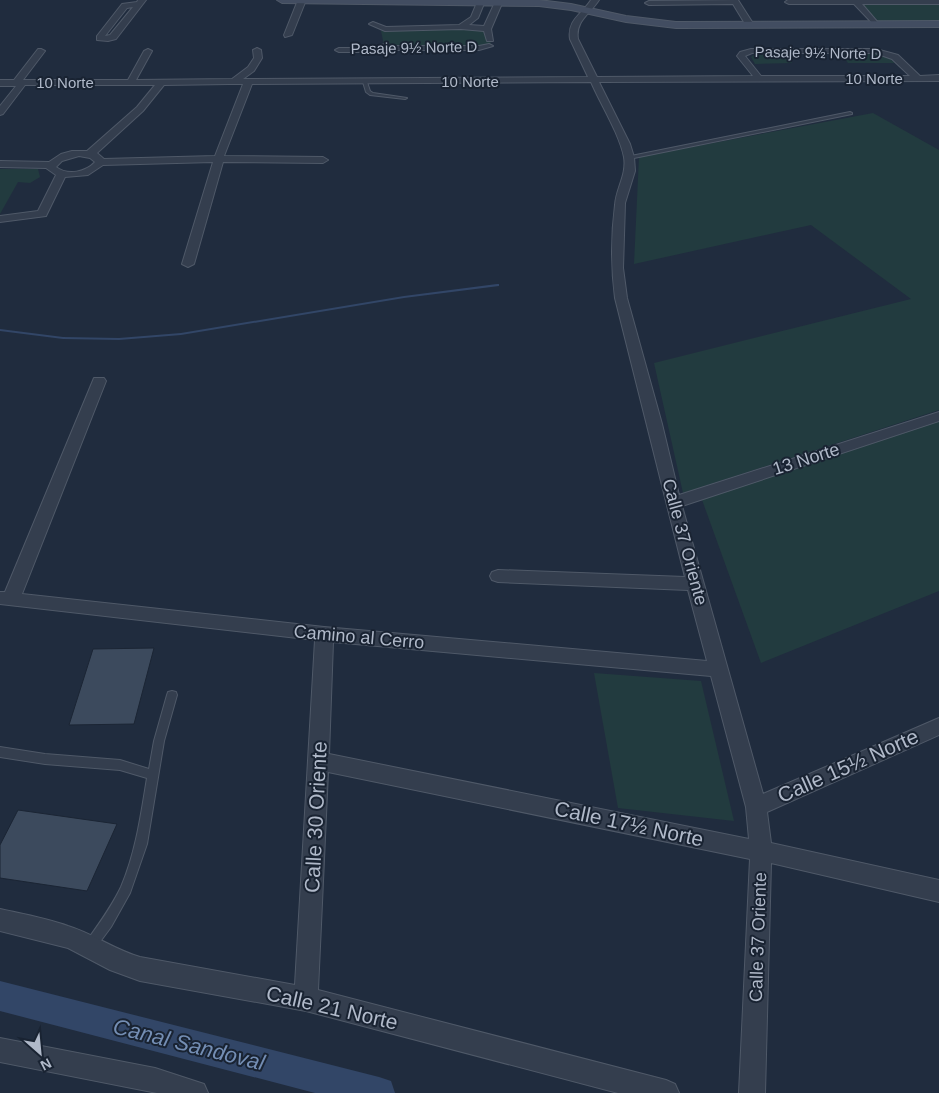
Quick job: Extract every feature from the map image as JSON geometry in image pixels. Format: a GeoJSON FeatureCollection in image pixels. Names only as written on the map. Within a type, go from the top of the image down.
{"type":"FeatureCollection","features":[{"type":"Feature","properties":{"kind":"street"},"geometry":{"type":"LineString","coordinates":[[282,0],[514,1],[555,4],[626,20],[663,24],[939,24]]}},
{"type":"Feature","properties":{"kind":"street"},"geometry":{"type":"LineString","coordinates":[[288,35],[302,0]]}},
{"type":"Feature","properties":{"kind":"street"},"geometry":{"type":"LineString","coordinates":[[588,10],[595,0]]}},
{"type":"Feature","properties":{"kind":"street"},"geometry":{"type":"LineString","coordinates":[[461,27],[474,18],[481,1]]}},
{"type":"Feature","properties":{"kind":"street"},"geometry":{"type":"LineString","coordinates":[[373,24],[386,29],[461,27],[488,29],[498,1]]}},
{"type":"Feature","properties":{"kind":"street"},"geometry":{"type":"LineString","coordinates":[[649,3],[735,1],[750,25]]}},
{"type":"Feature","properties":{"kind":"street"},"geometry":{"type":"LineString","coordinates":[[855,1],[876,25]]}},
{"type":"Feature","properties":{"kind":"street"},"geometry":{"type":"LineString","coordinates":[[140,2],[119,30],[105,30],[125,6],[140,2]]}},
{"type":"Feature","properties":{"kind":"street"},"geometry":{"type":"LineString","coordinates":[[789,2],[939,2]]}},
{"type":"Feature","properties":{"kind":"street","name":"Calle 37 Oriente"},"geometry":{"type":"LineString","coordinates":[[588,10],[578,18],[572,31],[574,39],[625,144],[629,157],[628,181],[620,203],[617,268],[621,298],[656,424],[673,502],[756,807],[761,851],[752,1093]]}},
{"type":"Feature","properties":{"kind":"street"},"geometry":{"type":"LineString","coordinates":[[119,13],[131,13]]}},
{"type":"Feature","properties":{"kind":"street"},"geometry":{"type":"LineString","coordinates":[[112,21],[125,21]]}},
{"type":"Feature","properties":{"kind":"street"},"geometry":{"type":"LineString","coordinates":[[385,46],[381,31],[386,29]]}},
{"type":"Feature","properties":{"kind":"street","name":"Pasaje 9½ Norte D"},"geometry":{"type":"LineString","coordinates":[[339,50],[372,50],[385,46],[393,48],[492,48],[488,29]]}},
{"type":"Feature","properties":{"kind":"street"},"geometry":{"type":"LineString","coordinates":[[232,83],[251,69],[258,58],[257,50]]}},
{"type":"Feature","properties":{"kind":"street"},"geometry":{"type":"LineString","coordinates":[[0,112],[40,51]]}},
{"type":"Feature","properties":{"kind":"street"},"geometry":{"type":"LineString","coordinates":[[130,83],[148,51]]}},
{"type":"Feature","properties":{"kind":"street","name":"Pasaje 9½ Norte D"},"geometry":{"type":"LineString","coordinates":[[759,79],[741,56],[745,52],[868,51],[890,54],[905,64],[918,78]]}},
{"type":"Feature","properties":{"kind":"street","name":"10 Norte"},"geometry":{"type":"LineString","coordinates":[[0,84],[939,78]]}},
{"type":"Feature","properties":{"kind":"street"},"geometry":{"type":"LineString","coordinates":[[90,154],[140,109],[161,83]]}},
{"type":"Feature","properties":{"kind":"street"},"geometry":{"type":"LineString","coordinates":[[188,264],[217,159],[230,122],[248,83]]}},
{"type":"Feature","properties":{"kind":"street"},"geometry":{"type":"LineString","coordinates":[[0,164],[51,165],[62,157],[81,153],[97,156],[100,162]]}},
{"type":"Feature","properties":{"kind":"street"},"geometry":{"type":"LineString","coordinates":[[51,165],[53,170],[62,174],[86,172],[100,162],[217,159],[322,160]]}},
{"type":"Feature","properties":{"kind":"street"},"geometry":{"type":"LineString","coordinates":[[0,219],[42,214],[62,174]]}},
{"type":"Feature","properties":{"kind":"street"},"geometry":{"type":"LineString","coordinates":[[5,598],[99,381]]}},
{"type":"Feature","properties":{"kind":"street","name":"13 Norte"},"geometry":{"type":"LineString","coordinates":[[673,502],[939,416]]}},
{"type":"Feature","properties":{"kind":"street"},"geometry":{"type":"LineString","coordinates":[[498,576],[695,584]]}},
{"type":"Feature","properties":{"kind":"street","name":"Camino al Cerro"},"geometry":{"type":"LineString","coordinates":[[5,598],[324,634],[718,669]]}},
{"type":"Feature","properties":{"kind":"street","name":"Calle 30 Oriente"},"geometry":{"type":"LineString","coordinates":[[306,999],[324,634]]}},
{"type":"Feature","properties":{"kind":"street","name":"Calle 15½ Norte"},"geometry":{"type":"LineString","coordinates":[[756,807],[939,726]]}},
{"type":"Feature","properties":{"kind":"street","name":"Calle 17½ Norte"},"geometry":{"type":"LineString","coordinates":[[319,761],[761,851],[939,891]]}},
{"type":"Feature","properties":{"kind":"street","name":"Calle 21 Norte"},"geometry":{"type":"LineString","coordinates":[[0,920],[68,937],[90,946],[118,962],[140,969],[306,999],[666,1093]]}},
{"type":"Feature","properties":{"kind":"street"},"geometry":{"type":"LineString","coordinates":[[0,1050],[156,1080],[194,1093]]}},
{"type":"Feature","properties":{"kind":"lane"},"geometry":{"type":"LineString","coordinates":[[365,82],[368,92],[372,94],[405,98]]}},
{"type":"Feature","properties":{"kind":"lane"},"geometry":{"type":"LineString","coordinates":[[629,157],[850,113]]}},
{"type":"Feature","properties":{"kind":"lane"},"geometry":{"type":"LineString","coordinates":[[90,946],[107,923],[126,889],[141,844],[158,741],[172,695]]}},
{"type":"Feature","properties":{"kind":"lane"},"geometry":{"type":"LineString","coordinates":[[0,752],[45,759],[120,765],[153,775]]}},
{"type":"Feature","properties":{"kind":"green space"},"geometry":{"type":"Polygon","coordinates":[[[862,4],[939,4],[939,21],[879,22],[862,4]]]}},
{"type":"Feature","properties":{"kind":"green space"},"geometry":{"type":"Polygon","coordinates":[[[385,29],[487,29],[491,44],[484,47],[391,48],[384,45],[381,31],[385,29]]]}},
{"type":"Feature","properties":{"kind":"green space"},"geometry":{"type":"Polygon","coordinates":[[[840,52],[877,53],[895,63],[848,63],[840,52]]]}},
{"type":"Feature","properties":{"kind":"green space"},"geometry":{"type":"Polygon","coordinates":[[[756,53],[786,53],[792,63],[755,64],[751,57],[756,53]]]}},
{"type":"Feature","properties":{"kind":"green space"},"geometry":{"type":"Polygon","coordinates":[[[873,113],[939,150],[939,410],[683,493],[654,363],[911,299],[811,225],[634,264],[639,157],[873,113]]]}},
{"type":"Feature","properties":{"kind":"green space"},"geometry":{"type":"Polygon","coordinates":[[[0,169],[38,169],[40,177],[30,183],[18,182],[0,214],[0,169]]]}},
{"type":"Feature","properties":{"kind":"green space"},"geometry":{"type":"Polygon","coordinates":[[[939,415],[939,591],[761,663],[701,497],[939,415]]]}},
{"type":"Feature","properties":{"kind":"green space"},"geometry":{"type":"Polygon","coordinates":[[[594,673],[701,681],[734,821],[618,808],[594,673]]]}},
{"type":"Feature","properties":{"kind":"building"},"geometry":{"type":"Polygon","coordinates":[[[154,648],[134,724],[69,725],[93,649],[154,648]]]}},
{"type":"Feature","properties":{"kind":"building"},"geometry":{"type":"Polygon","coordinates":[[[18,810],[117,824],[87,891],[0,878],[0,845],[18,810]]]}},
{"type":"Feature","properties":{"kind":"waterway"},"geometry":{"type":"LineString","coordinates":[[0,330],[63,338],[119,339],[181,334],[404,297],[497,285]]}},
{"type":"Feature","properties":{"kind":"waterway","name":"Canal Sandoval"},"geometry":{"type":"LineString","coordinates":[[0,996],[379,1093]]}}]}
